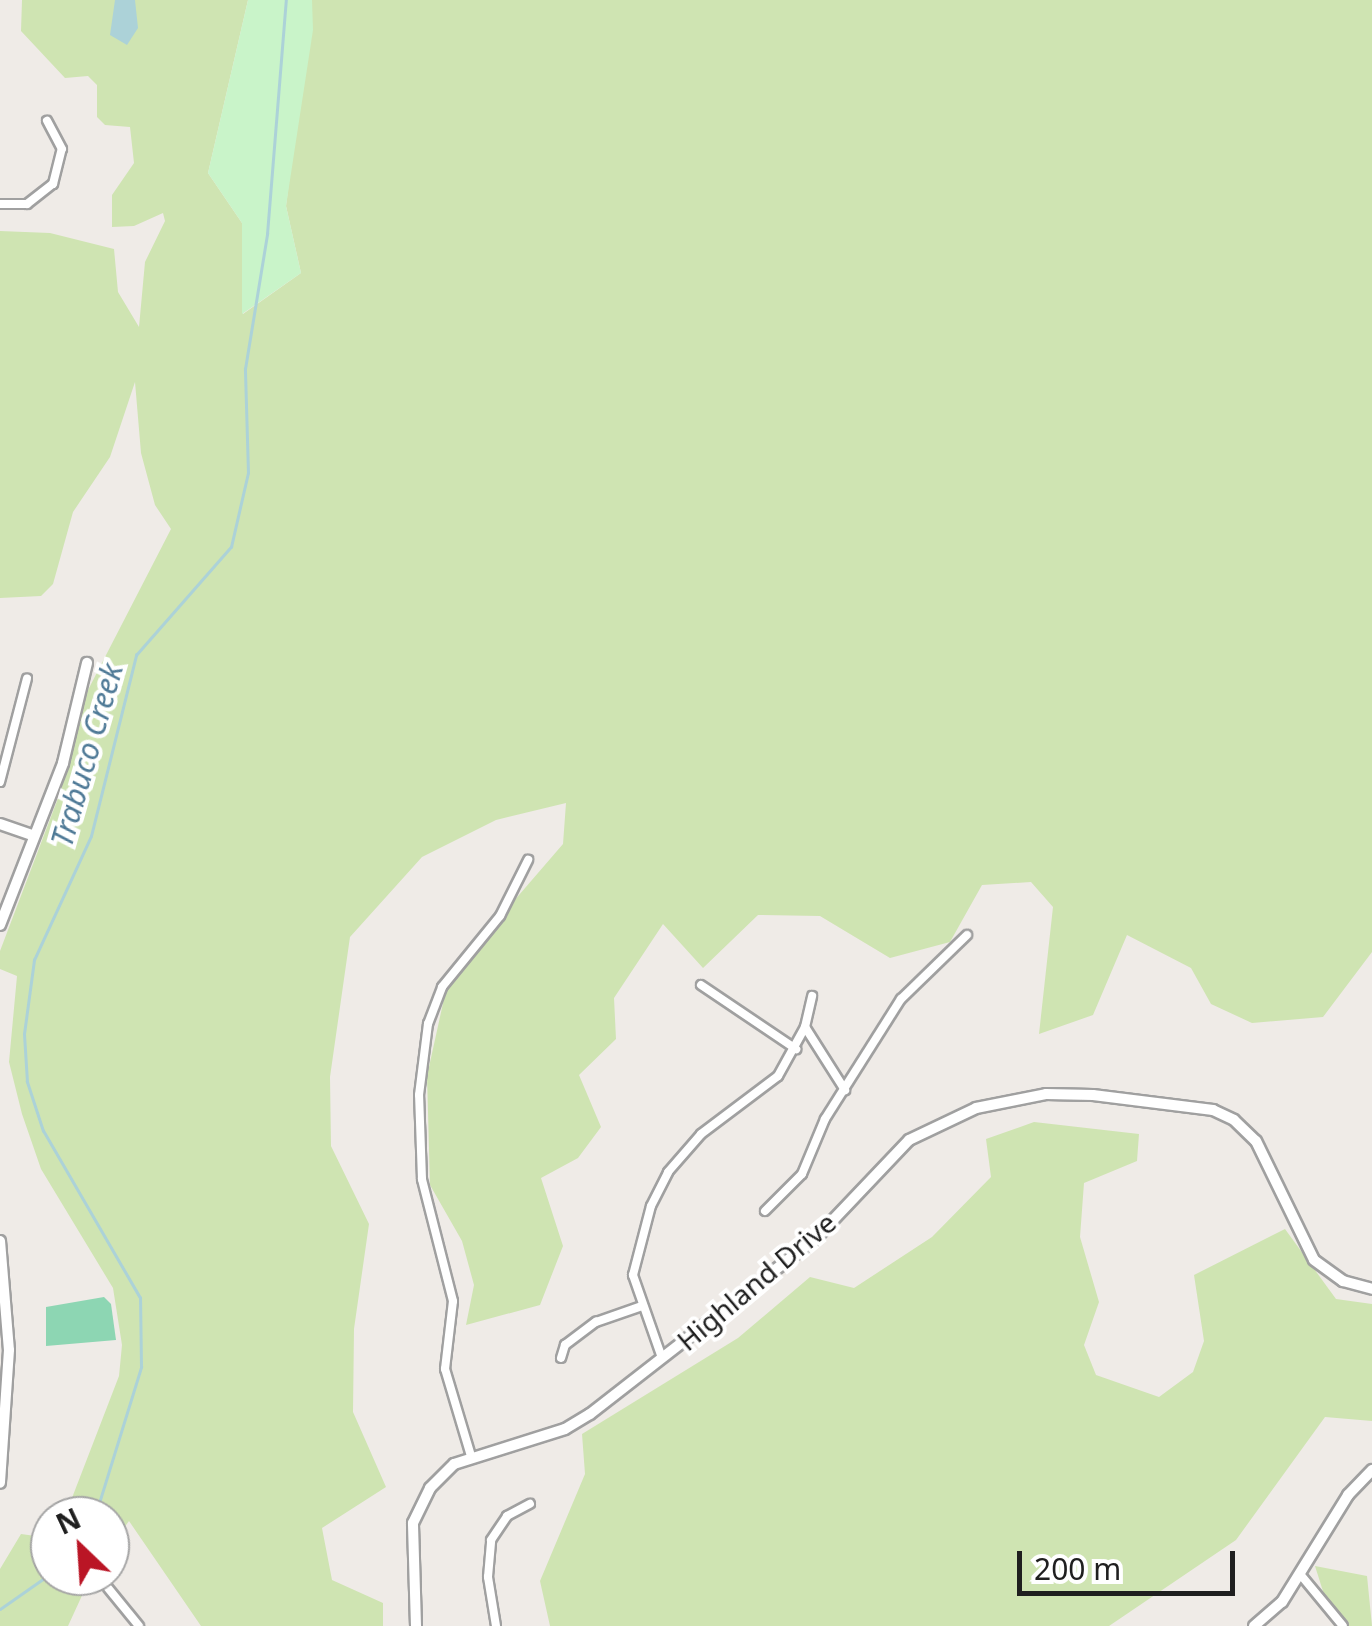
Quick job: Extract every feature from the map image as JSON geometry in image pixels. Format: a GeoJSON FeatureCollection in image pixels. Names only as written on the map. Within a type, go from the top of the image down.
{"type":"FeatureCollection","features":[{"type":"Feature","properties":{"kind":"street"},"geometry":{"type":"LineString","coordinates":[[0,204],[28,204],[53,184],[62,149],[47,120]]}},
{"type":"Feature","properties":{"kind":"street"},"geometry":{"type":"LineString","coordinates":[[0,925],[63,763],[88,663]]}},
{"type":"Feature","properties":{"kind":"street"},"geometry":{"type":"LineString","coordinates":[[0,782],[27,678]]}},
{"type":"Feature","properties":{"kind":"street"},"geometry":{"type":"LineString","coordinates":[[0,824],[34,836]]}},
{"type":"Feature","properties":{"kind":"street"},"geometry":{"type":"LineString","coordinates":[[471,1456],[445,1369],[453,1301],[422,1179],[419,1095],[428,1024],[442,988],[500,916],[528,860]]}},
{"type":"Feature","properties":{"kind":"street"},"geometry":{"type":"LineString","coordinates":[[764,1211],[802,1174],[845,1090],[901,1000],[967,935]]}},
{"type":"Feature","properties":{"kind":"street"},"geometry":{"type":"LineString","coordinates":[[701,985],[796,1049]]}},
{"type":"Feature","properties":{"kind":"street"},"geometry":{"type":"LineString","coordinates":[[662,1358],[638,1306],[633,1275],[638,1244],[668,1172],[701,1134],[778,1076],[806,1027],[812,996]]}},
{"type":"Feature","properties":{"kind":"street"},"geometry":{"type":"LineString","coordinates":[[806,1027],[845,1090]]}},
{"type":"Feature","properties":{"kind":"street","name":"Highland Drive"},"geometry":{"type":"LineString","coordinates":[[416,1626],[411,1561],[419,1505],[454,1464],[566,1429],[816,1238],[908,1140],[976,1108],[1046,1094],[1213,1110],[1234,1120],[1256,1140],[1314,1260],[1344,1282],[1372,1289]]}},
{"type":"Feature","properties":{"kind":"street"},"geometry":{"type":"LineString","coordinates":[[0,1242],[9,1350],[0,1483]]}},
{"type":"Feature","properties":{"kind":"street"},"geometry":{"type":"LineString","coordinates":[[562,1358],[565,1345],[596,1322],[638,1306]]}},
{"type":"Feature","properties":{"kind":"street"},"geometry":{"type":"LineString","coordinates":[[1254,1626],[1282,1602],[1348,1495],[1372,1470]]}},
{"type":"Feature","properties":{"kind":"street"},"geometry":{"type":"LineString","coordinates":[[496,1626],[488,1577],[492,1540],[507,1516],[530,1504]]}},
{"type":"Feature","properties":{"kind":"street"},"geometry":{"type":"LineString","coordinates":[[1300,1574],[1344,1626]]}},
{"type":"Feature","properties":{"kind":"street"},"geometry":{"type":"LineString","coordinates":[[115,1596],[139,1626]]}},
{"type":"Feature","properties":{"kind":"green space"},"geometry":{"type":"Polygon","coordinates":[[[22,0],[248,0],[208,173],[242,223],[243,314],[301,273],[286,206],[312,0],[1372,0],[1372,952],[1323,1017],[1252,1023],[1211,1004],[1191,968],[1127,935],[1093,1015],[1039,1034],[1053,907],[1031,882],[982,885],[950,942],[890,958],[820,916],[758,915],[703,968],[663,924],[614,998],[616,1039],[579,1075],[601,1127],[578,1158],[541,1178],[563,1246],[540,1305],[466,1325],[474,1285],[462,1241],[430,1185],[427,1076],[449,976],[563,844],[566,803],[496,820],[422,857],[350,937],[330,1077],[331,1146],[369,1224],[354,1329],[353,1412],[386,1487],[322,1528],[332,1580],[383,1603],[383,1626],[201,1626],[130,1522],[130,1496],[73,1496],[119,1376],[122,1345],[113,1288],[41,1169],[22,1114],[9,1062],[17,976],[0,969],[0,951],[60,793],[88,690],[171,529],[155,505],[141,453],[135,382],[110,457],[73,512],[53,584],[41,596],[0,598],[0,231],[50,233],[114,249],[118,292],[139,327],[145,262],[165,221],[163,213],[134,226],[112,227],[112,195],[134,163],[130,127],[105,125],[97,117],[97,85],[88,76],[65,78],[21,31],[22,0]]]}},
{"type":"Feature","properties":{"kind":"green space"},"geometry":{"type":"Polygon","coordinates":[[[248,0],[312,0],[313,30],[286,206],[301,273],[242,314],[242,223],[208,173],[248,0]]]}},
{"type":"Feature","properties":{"kind":"green space"},"geometry":{"type":"Polygon","coordinates":[[[1034,1122],[1139,1134],[1137,1161],[1084,1183],[1080,1237],[1099,1302],[1084,1345],[1096,1375],[1159,1397],[1193,1372],[1204,1341],[1194,1275],[1285,1229],[1336,1299],[1372,1304],[1372,1421],[1325,1417],[1236,1540],[1109,1626],[550,1626],[540,1581],[585,1474],[582,1434],[738,1338],[810,1277],[854,1288],[932,1237],[991,1177],[986,1139],[1034,1122]]]}},
{"type":"Feature","properties":{"kind":"green space"},"geometry":{"type":"Polygon","coordinates":[[[104,1297],[111,1304],[116,1340],[46,1346],[46,1307],[104,1297]]]}},
{"type":"Feature","properties":{"kind":"green space"},"geometry":{"type":"Polygon","coordinates":[[[21,1534],[30,1535],[30,1596],[82,1596],[68,1626],[0,1626],[0,1569],[21,1534]]]}},
{"type":"Feature","properties":{"kind":"green space"},"geometry":{"type":"Polygon","coordinates":[[[1315,1566],[1367,1576],[1372,1626],[1334,1626],[1315,1566]]]}},
{"type":"Feature","properties":{"kind":"water"},"geometry":{"type":"Polygon","coordinates":[[[115,0],[135,0],[138,28],[127,45],[110,35],[115,0]]]}},
{"type":"Feature","properties":{"kind":"waterway","name":"Trabuco Creek"},"geometry":{"type":"LineString","coordinates":[[101,1496],[141,1367],[140,1298],[43,1131],[27,1082],[24,1034],[34,960],[91,836],[136,655],[231,547],[248,473],[245,369],[267,234],[286,0]]}},
{"type":"Feature","properties":{"kind":"waterway","name":"Trabuco Creek"},"geometry":{"type":"LineString","coordinates":[[0,1609],[30,1588]]}}]}
